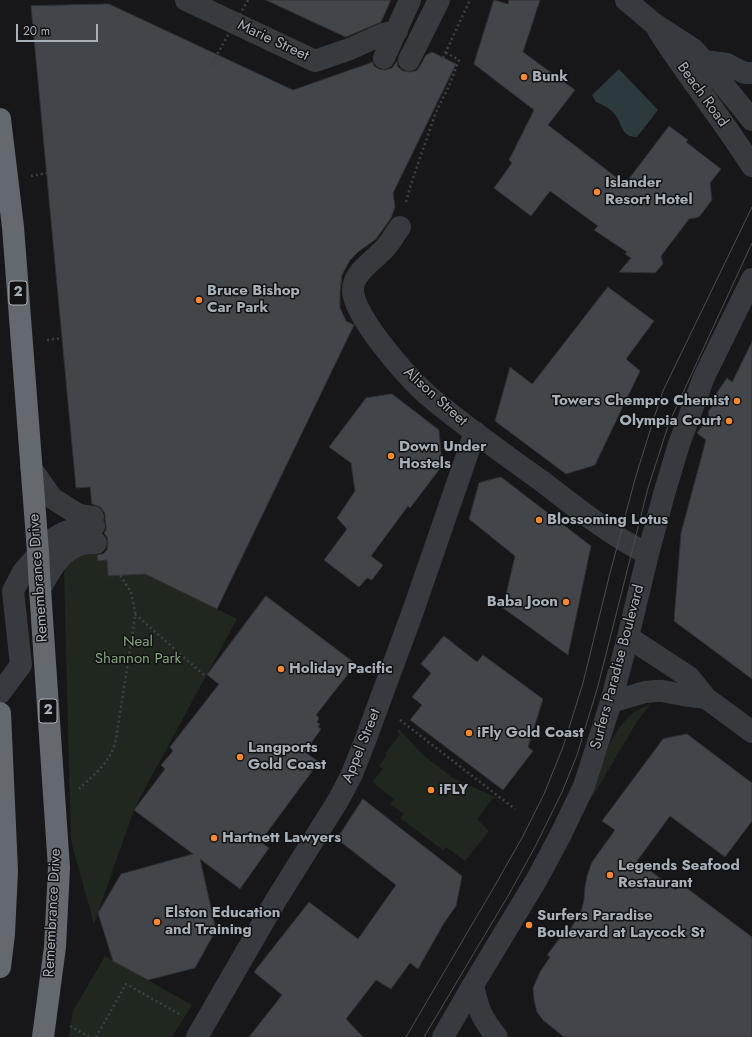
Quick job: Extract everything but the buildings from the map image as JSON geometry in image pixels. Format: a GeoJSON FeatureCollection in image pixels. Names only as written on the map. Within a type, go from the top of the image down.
{"type":"FeatureCollection","features":[{"type":"Feature","properties":{"kind":"highway","name":"Remembrance Drive"},"geometry":{"type":"LineString","coordinates":[[0,119],[13,227],[32,468],[59,868],[55,947],[43,1037]]}},
{"type":"Feature","properties":{"kind":"highway"},"geometry":{"type":"LineString","coordinates":[[0,713],[6,871],[4,934],[0,967]]}},
{"type":"Feature","properties":{"kind":"street","name":"Marie Street"},"geometry":{"type":"LineString","coordinates":[[186,0],[315,61],[383,34],[397,31]]}},
{"type":"Feature","properties":{"kind":"street"},"geometry":{"type":"LineString","coordinates":[[384,58],[410,0]]}},
{"type":"Feature","properties":{"kind":"street"},"geometry":{"type":"LineString","coordinates":[[397,31],[422,50],[439,0]]}},
{"type":"Feature","properties":{"kind":"street","name":"Beach Road"},"geometry":{"type":"LineString","coordinates":[[626,0],[653,23],[693,49],[752,120]]}},
{"type":"Feature","properties":{"kind":"street","name":"Beach Road"},"geometry":{"type":"LineString","coordinates":[[653,23],[677,60],[752,166]]}},
{"type":"Feature","properties":{"kind":"street"},"geometry":{"type":"LineString","coordinates":[[704,61],[727,64],[745,73],[752,73]]}},
{"type":"Feature","properties":{"kind":"street","name":"Alison Street"},"geometry":{"type":"LineString","coordinates":[[400,227],[386,247],[362,270],[352,287],[356,305],[384,348],[430,397],[600,525],[648,554]]}},
{"type":"Feature","properties":{"kind":"street","name":"Surfers Paradise Boulevard"},"geometry":{"type":"LineString","coordinates":[[443,1037],[537,879],[584,786],[611,702],[648,554],[679,444],[701,385],[752,279]]}},
{"type":"Feature","properties":{"kind":"street","name":"Appel Street"},"geometry":{"type":"LineString","coordinates":[[197,1037],[276,900],[339,800],[352,774],[413,611],[475,432]]}},
{"type":"Feature","properties":{"kind":"street"},"geometry":{"type":"LineString","coordinates":[[32,468],[52,498],[79,515],[94,529]]}},
{"type":"Feature","properties":{"kind":"street"},"geometry":{"type":"LineString","coordinates":[[0,693],[20,665],[13,591],[24,572],[51,540],[63,533],[78,528],[94,529]]}},
{"type":"Feature","properties":{"kind":"street"},"geometry":{"type":"LineString","coordinates":[[40,589],[54,565],[62,555],[74,547],[84,544],[94,529]]}},
{"type":"Feature","properties":{"kind":"street"},"geometry":{"type":"LineString","coordinates":[[628,637],[689,677],[706,698],[752,732]]}},
{"type":"Feature","properties":{"kind":"street"},"geometry":{"type":"LineString","coordinates":[[611,702],[645,692],[655,691],[706,698]]}},
{"type":"Feature","properties":{"kind":"street"},"geometry":{"type":"LineString","coordinates":[[473,985],[478,1006],[484,1020],[497,1037]]}},
{"type":"Feature","properties":{"kind":"path"},"geometry":{"type":"LineString","coordinates":[[210,67],[248,0]]}},
{"type":"Feature","properties":{"kind":"path"},"geometry":{"type":"LineString","coordinates":[[443,58],[470,0]]}},
{"type":"Feature","properties":{"kind":"path"},"geometry":{"type":"LineString","coordinates":[[400,227],[411,184],[436,112],[449,86],[459,60],[422,50]]}},
{"type":"Feature","properties":{"kind":"path"},"geometry":{"type":"LineString","coordinates":[[25,177],[46,174]]}},
{"type":"Feature","properties":{"kind":"path"},"geometry":{"type":"LineString","coordinates":[[40,341],[62,338]]}},
{"type":"Feature","properties":{"kind":"path"},"geometry":{"type":"LineString","coordinates":[[75,792],[96,773],[112,752],[116,739],[135,613],[131,592],[120,576]]}},
{"type":"Feature","properties":{"kind":"path"},"geometry":{"type":"LineString","coordinates":[[135,613],[205,676]]}},
{"type":"Feature","properties":{"kind":"path"},"geometry":{"type":"LineString","coordinates":[[400,720],[515,809]]}},
{"type":"Feature","properties":{"kind":"path"},"geometry":{"type":"LineString","coordinates":[[96,1037],[126,984],[175,1012]]}},
{"type":"Feature","properties":{"kind":"path"},"geometry":{"type":"LineString","coordinates":[[68,1025],[90,1037]]}},
{"type":"Feature","properties":{"kind":"green space","name":"Neal Shannon Park"},"geometry":{"type":"Polygon","coordinates":[[[96,551],[98,561],[107,560],[108,576],[124,575],[131,567],[237,619],[135,807],[94,924],[71,841],[64,573],[67,561],[96,551]]]}},
{"type":"Feature","properties":{"kind":"green space"},"geometry":{"type":"Polygon","coordinates":[[[651,704],[638,720],[593,796],[590,798],[606,752],[618,730],[634,712],[651,704]]]}},
{"type":"Feature","properties":{"kind":"green space","name":"iFLY"},"geometry":{"type":"Polygon","coordinates":[[[399,729],[423,755],[453,778],[499,799],[493,798],[477,819],[489,831],[465,861],[446,847],[443,850],[400,818],[404,814],[390,804],[394,799],[372,782],[383,769],[379,766],[387,755],[385,754],[400,734],[397,732],[399,729]]]}},
{"type":"Feature","properties":{"kind":"green space"},"geometry":{"type":"Polygon","coordinates":[[[105,956],[192,1005],[172,1037],[69,1037],[73,1011],[105,956]]]}},
{"type":"Feature","properties":{"kind":"shaded area"},"geometry":{"type":"Polygon","coordinates":[[[619,69],[658,110],[637,137],[628,135],[614,114],[602,104],[596,102],[592,95],[619,69]]]}},
{"type":"Feature","properties":{"kind":"tram line"},"geometry":{"type":"LineString","coordinates":[[406,1037],[523,836],[544,794],[563,747],[583,683],[635,479],[663,391],[752,207]]}},
{"type":"Feature","properties":{"kind":"tram line"},"geometry":{"type":"LineString","coordinates":[[424,1037],[508,896],[536,845],[562,792],[577,755],[598,686],[648,488],[669,423],[752,243]]}},
{"type":"Feature","properties":{"kind":"place","name":"Bunk"},"geometry":{"type":"Point","coordinates":[524,77]}},
{"type":"Feature","properties":{"kind":"place","name":"Islander Resort Hotel"},"geometry":{"type":"Point","coordinates":[597,192]}},
{"type":"Feature","properties":{"kind":"place","name":"Bruce Bishop Car Park"},"geometry":{"type":"Point","coordinates":[199,300]}},
{"type":"Feature","properties":{"kind":"place","name":"Towers Chempro Chemist"},"geometry":{"type":"Point","coordinates":[737,401]}},
{"type":"Feature","properties":{"kind":"place","name":"Olympia Court"},"geometry":{"type":"Point","coordinates":[729,421]}},
{"type":"Feature","properties":{"kind":"place","name":"Down Under Hostels"},"geometry":{"type":"Point","coordinates":[391,456]}},
{"type":"Feature","properties":{"kind":"place","name":"Blossoming Lotus"},"geometry":{"type":"Point","coordinates":[539,520]}},
{"type":"Feature","properties":{"kind":"place","name":"Baba Joon"},"geometry":{"type":"Point","coordinates":[566,602]}},
{"type":"Feature","properties":{"kind":"place","name":"Holiday Pacific"},"geometry":{"type":"Point","coordinates":[281,669]}},
{"type":"Feature","properties":{"kind":"place","name":"iFly Gold Coast"},"geometry":{"type":"Point","coordinates":[469,733]}},
{"type":"Feature","properties":{"kind":"place","name":"Langports Gold Coast"},"geometry":{"type":"Point","coordinates":[240,757]}},
{"type":"Feature","properties":{"kind":"place","name":"iFLY"},"geometry":{"type":"Point","coordinates":[431,790]}},
{"type":"Feature","properties":{"kind":"place","name":"Hartnett Lawyers"},"geometry":{"type":"Point","coordinates":[214,838]}},
{"type":"Feature","properties":{"kind":"place","name":"Legends Seafood Restaurant"},"geometry":{"type":"Point","coordinates":[610,875]}},
{"type":"Feature","properties":{"kind":"place","name":"Elston Education and Training"},"geometry":{"type":"Point","coordinates":[157,922]}},
{"type":"Feature","properties":{"kind":"place","name":"Surfers Paradise Boulevard at Laycock St"},"geometry":{"type":"Point","coordinates":[529,925]}}]}
